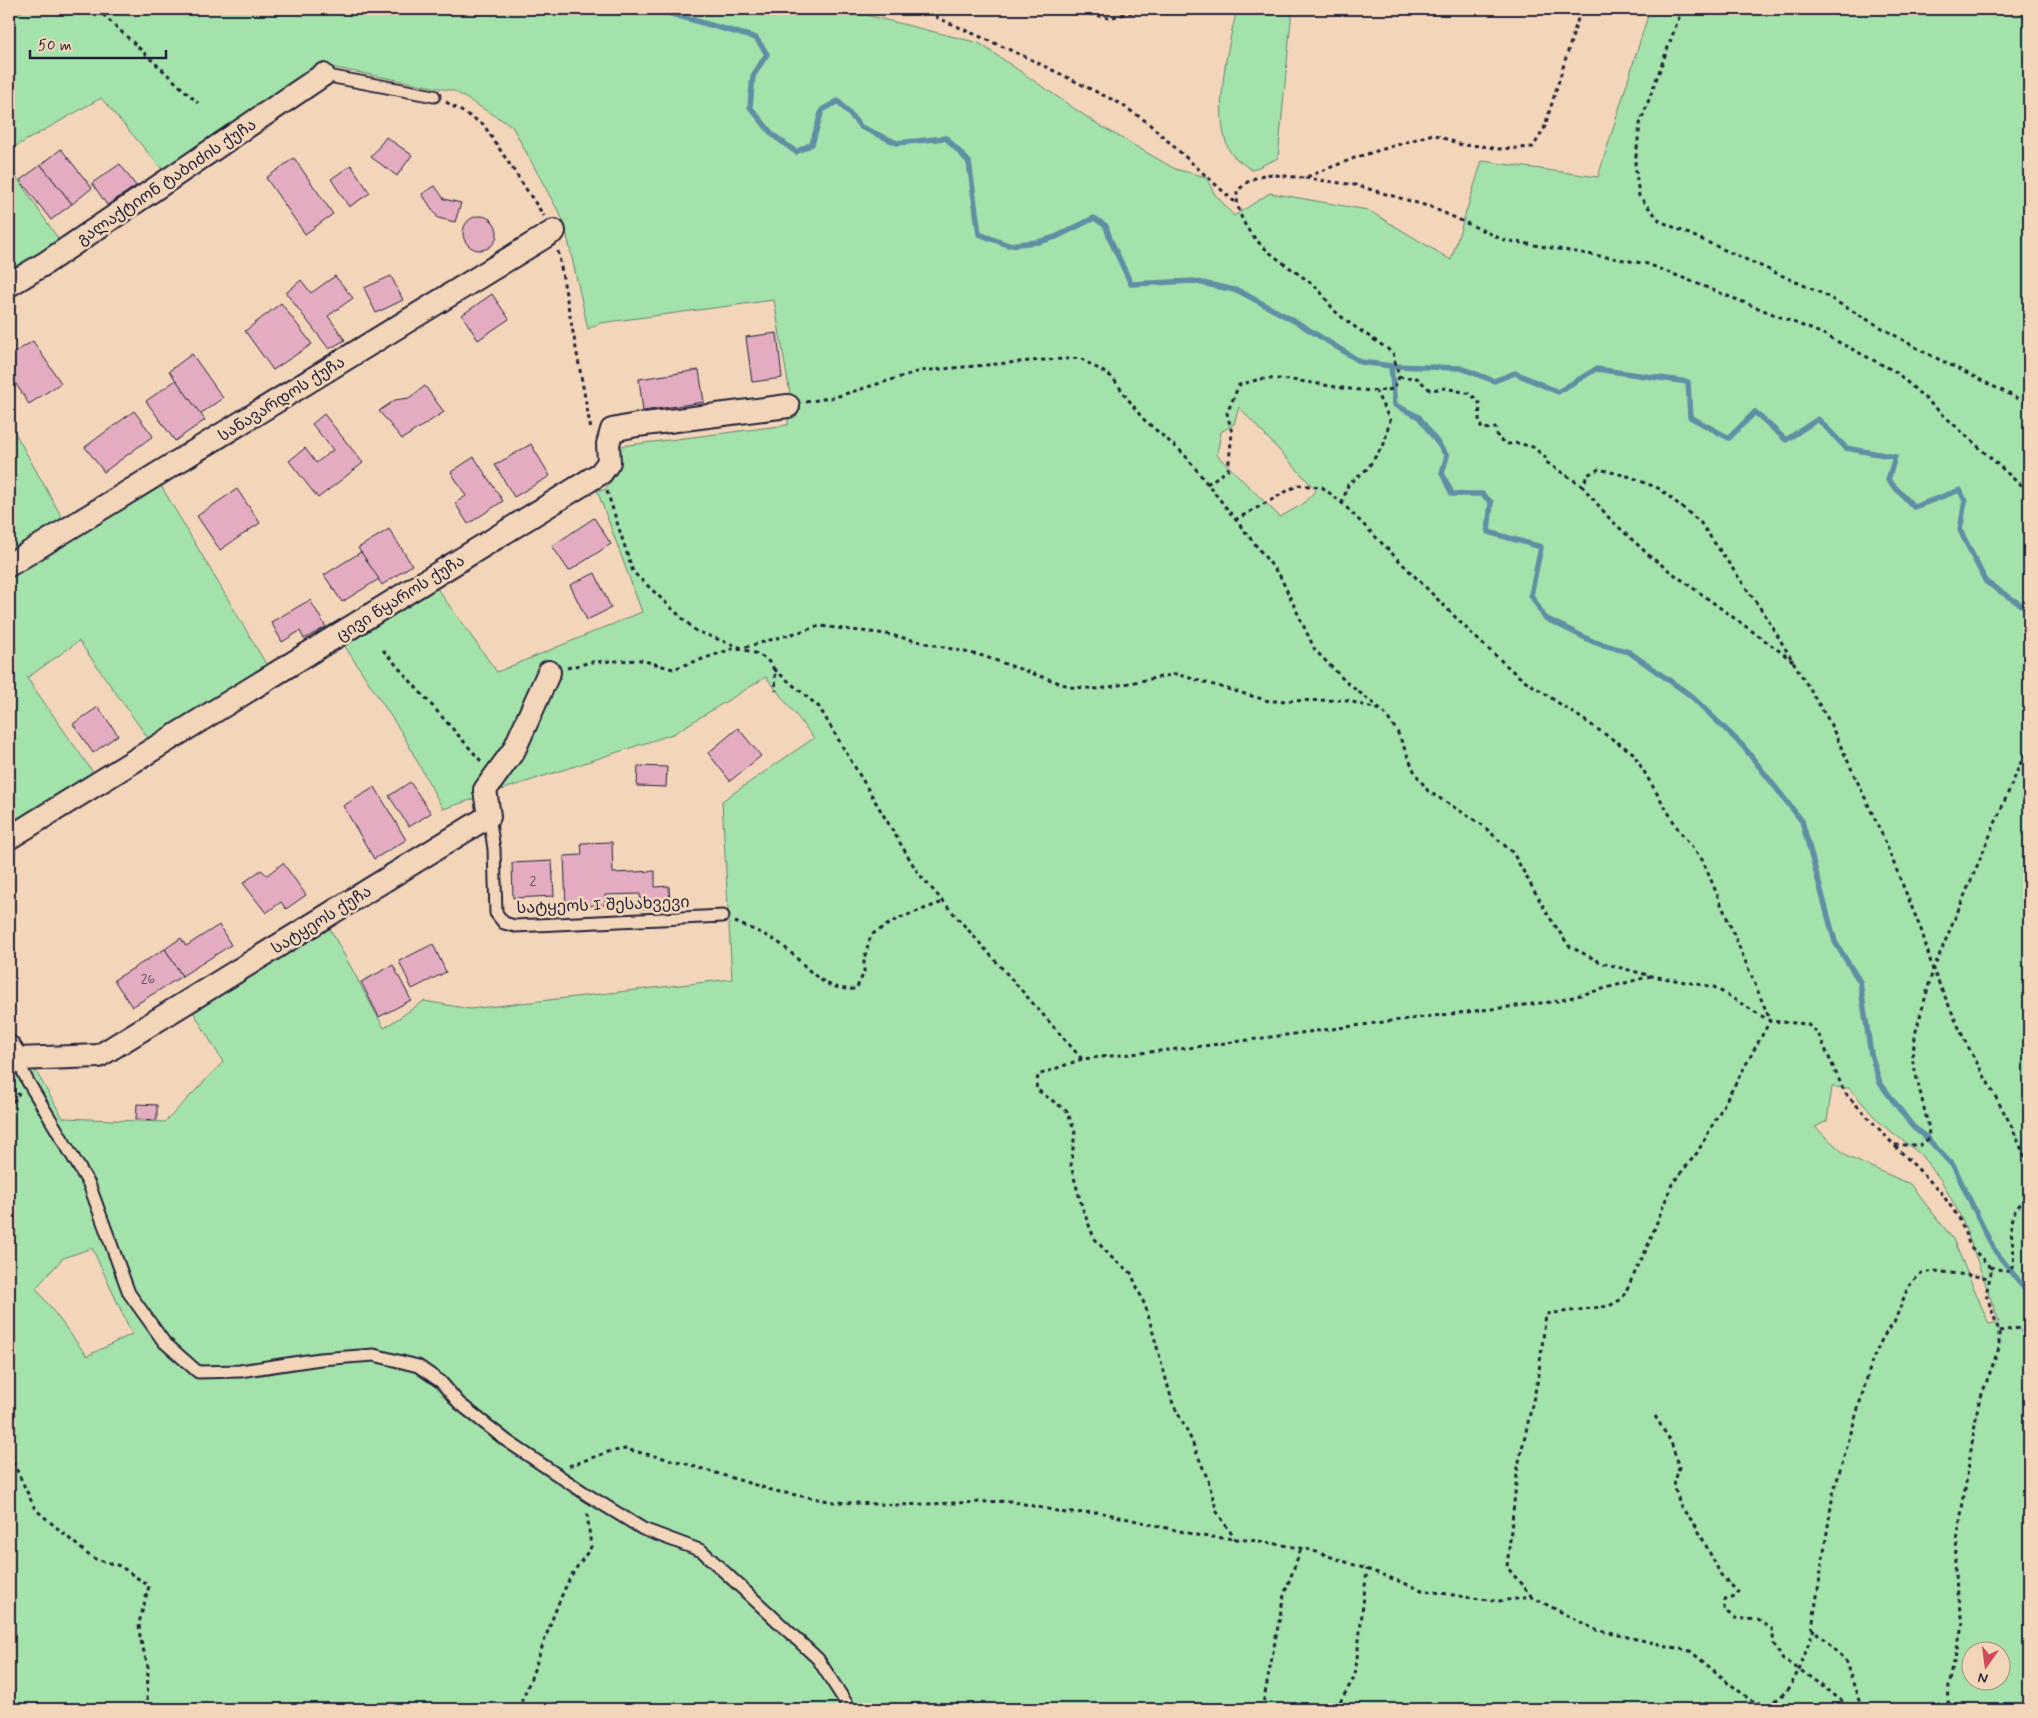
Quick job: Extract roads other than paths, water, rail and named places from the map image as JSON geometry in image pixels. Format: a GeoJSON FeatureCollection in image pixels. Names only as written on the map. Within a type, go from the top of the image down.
{"type":"FeatureCollection","features":[{"type":"Feature","properties":{"kind":"street","name":"გალაქტიონ ტაბიძის ქუჩა"},"geometry":{"type":"LineString","coordinates":[[9,285],[44,264],[323,76]]}},
{"type":"Feature","properties":{"kind":"street","name":"სანავარდოს ქუჩა"},"geometry":{"type":"LineString","coordinates":[[9,566],[554,231]]}},
{"type":"Feature","properties":{"kind":"street","name":"ცივი წყაროს ქუჩა"},"geometry":{"type":"LineString","coordinates":[[9,838],[601,473],[609,462],[608,444],[612,430],[637,425],[788,406]]}},
{"type":"Feature","properties":{"kind":"street"},"geometry":{"type":"LineString","coordinates":[[489,816],[485,790],[514,750],[550,672]]}},
{"type":"Feature","properties":{"kind":"street","name":"სატყეოს ქუჩა"},"geometry":{"type":"LineString","coordinates":[[13,1053],[99,1056],[489,816]]}},
{"type":"Feature","properties":{"kind":"lane"},"geometry":{"type":"LineString","coordinates":[[323,76],[434,96]]}},
{"type":"Feature","properties":{"kind":"lane","name":"სატყეოს I შესახვევი"},"geometry":{"type":"LineString","coordinates":[[489,816],[494,849],[496,913],[504,923],[516,926],[723,916]]}},
{"type":"Feature","properties":{"kind":"lane"},"geometry":{"type":"LineString","coordinates":[[13,1053],[89,1184],[129,1294],[164,1342],[198,1372],[240,1371],[320,1359],[374,1355],[418,1366],[441,1382],[459,1402],[500,1436],[549,1470],[643,1530],[702,1551],[818,1659],[850,1709]]}},
{"type":"Feature","properties":{"kind":"waterway"},"geometry":{"type":"LineString","coordinates":[[654,9],[756,38],[767,54],[753,76],[750,107],[773,135],[796,152],[812,144],[822,110],[838,101],[861,127],[897,143],[946,138],[969,162],[979,234],[1008,245],[1038,242],[1056,237],[1094,218],[1106,226],[1131,284],[1193,281],[1239,291],[1298,323],[1361,362],[1391,366],[1395,405],[1419,417],[1447,456],[1442,473],[1452,494],[1482,494],[1491,502],[1488,532],[1541,547],[1531,595],[1545,618],[1594,642],[1629,652],[1690,695],[1743,746],[1802,821],[1835,942],[1860,982],[1871,1054],[1880,1083],[1913,1127],[1928,1139],[1954,1167],[1993,1248],[2029,1294]]}},
{"type":"Feature","properties":{"kind":"waterway"},"geometry":{"type":"LineString","coordinates":[[1391,366],[1461,368],[1494,381],[1515,373],[1558,392],[1596,369],[1688,382],[1690,417],[1729,438],[1755,412],[1786,440],[1818,419],[1846,448],[1895,457],[1888,480],[1914,507],[1960,490],[1965,501],[1960,530],[1986,582],[2029,610]]}},
{"type":"Feature","properties":{"kind":"waterway"},"geometry":{"type":"LineString","coordinates":[[9,1704],[14,1709]]}}]}
